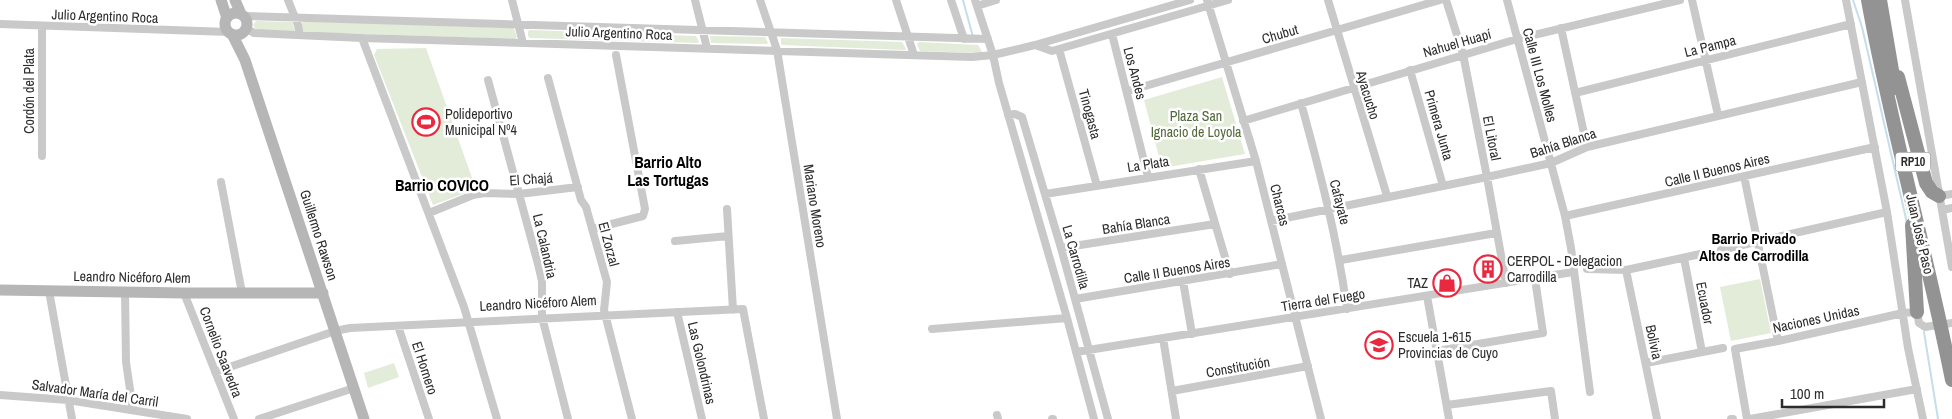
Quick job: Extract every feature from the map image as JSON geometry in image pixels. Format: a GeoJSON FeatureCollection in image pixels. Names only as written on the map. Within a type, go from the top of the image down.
{"type":"FeatureCollection","features":[{"type":"Feature","properties":{"kind":"highway","name":"Juan José Paso"},"geometry":{"type":"LineString","coordinates":[[1875,1],[1874,29],[1889,103],[1949,326]]}},
{"type":"Feature","properties":{"kind":"highway","name":"Juan José Paso"},"geometry":{"type":"LineString","coordinates":[[1875,1],[1887,44],[1900,112],[1924,206],[1949,326],[1952,380]]}},
{"type":"Feature","properties":{"kind":"highway"},"geometry":{"type":"LineString","coordinates":[[1887,44],[1896,70],[1926,183],[1932,192],[1944,200]]}},
{"type":"Feature","properties":{"kind":"highway"},"geometry":{"type":"LineString","coordinates":[[1906,169],[1911,210],[1910,312]]}},
{"type":"Feature","properties":{"kind":"main road","name":"Guillermo Rawson"},"geometry":{"type":"LineString","coordinates":[[221,0],[235,25],[364,419]]}},
{"type":"Feature","properties":{"kind":"main road","name":"Guillermo Rawson"},"geometry":{"type":"LineString","coordinates":[[235,0],[235,25]]}},
{"type":"Feature","properties":{"kind":"main road","name":"Leandro Nicéforo Alem"},"geometry":{"type":"LineString","coordinates":[[0,290],[323,293]]}},
{"type":"Feature","properties":{"kind":"street"},"geometry":{"type":"LineString","coordinates":[[288,0],[300,35]]}},
{"type":"Feature","properties":{"kind":"street"},"geometry":{"type":"LineString","coordinates":[[512,0],[524,43]]}},
{"type":"Feature","properties":{"kind":"street"},"geometry":{"type":"LineString","coordinates":[[695,0],[707,48]]}},
{"type":"Feature","properties":{"kind":"street","name":"Mariano Moreno"},"geometry":{"type":"LineString","coordinates":[[760,0],[777,50],[837,419]]}},
{"type":"Feature","properties":{"kind":"street"},"geometry":{"type":"LineString","coordinates":[[896,0],[914,55]]}},
{"type":"Feature","properties":{"kind":"street"},"geometry":{"type":"LineString","coordinates":[[951,0],[964,39]]}},
{"type":"Feature","properties":{"kind":"street"},"geometry":{"type":"LineString","coordinates":[[976,3],[996,0]]}},
{"type":"Feature","properties":{"kind":"street","name":"Julio Argentino Roca"},"geometry":{"type":"LineString","coordinates":[[235,25],[254,33],[362,38],[972,57],[993,55],[1035,45],[1190,0]]}},
{"type":"Feature","properties":{"kind":"street"},"geometry":{"type":"LineString","coordinates":[[1035,45],[1050,50],[1059,49],[1208,3],[1228,0]]}},
{"type":"Feature","properties":{"kind":"street","name":"Ayacucho"},"geometry":{"type":"LineString","coordinates":[[1328,0],[1387,196]]}},
{"type":"Feature","properties":{"kind":"street","name":"Chubut"},"geometry":{"type":"LineString","coordinates":[[1128,91],[1440,0]]}},
{"type":"Feature","properties":{"kind":"street","name":"El Litoral"},"geometry":{"type":"LineString","coordinates":[[1446,0],[1463,54],[1506,283]]}},
{"type":"Feature","properties":{"kind":"street","name":"Calle III Los Molles"},"geometry":{"type":"LineString","coordinates":[[1507,0],[1565,216],[1590,392]]}},
{"type":"Feature","properties":{"kind":"street","name":"Nahuel Huapí"},"geometry":{"type":"LineString","coordinates":[[1243,121],[1517,39],[1680,0]]}},
{"type":"Feature","properties":{"kind":"street"},"geometry":{"type":"LineString","coordinates":[[1692,0],[1718,115]]}},
{"type":"Feature","properties":{"kind":"street"},"geometry":{"type":"LineString","coordinates":[[1846,0],[1887,212],[1910,312],[1919,323],[1925,326]]}},
{"type":"Feature","properties":{"kind":"street"},"geometry":{"type":"LineString","coordinates":[[1905,0],[1944,200],[1952,267]]}},
{"type":"Feature","properties":{"kind":"street","name":"La Carrodilla"},"geometry":{"type":"LineString","coordinates":[[976,3],[993,55],[1008,115],[1068,318],[1094,419]]}},
{"type":"Feature","properties":{"kind":"street","name":"Charcas"},"geometry":{"type":"LineString","coordinates":[[1208,3],[1256,161],[1308,366],[1319,419]]}},
{"type":"Feature","properties":{"kind":"street","name":"Julio Argentino Roca"},"geometry":{"type":"LineString","coordinates":[[0,24],[208,32],[235,25],[294,17],[988,39]]}},
{"type":"Feature","properties":{"kind":"street","name":"La Pampa"},"geometry":{"type":"LineString","coordinates":[[1575,93],[1851,24]]}},
{"type":"Feature","properties":{"kind":"street","name":"Cordón del Plata"},"geometry":{"type":"LineString","coordinates":[[42,26],[42,156]]}},
{"type":"Feature","properties":{"kind":"street"},"geometry":{"type":"LineString","coordinates":[[1562,28],[1587,147]]}},
{"type":"Feature","properties":{"kind":"street","name":"Los Andes"},"geometry":{"type":"LineString","coordinates":[[1112,34],[1128,91],[1148,177]]}},
{"type":"Feature","properties":{"kind":"street"},"geometry":{"type":"LineString","coordinates":[[362,38],[430,212],[464,307],[496,419]]}},
{"type":"Feature","properties":{"kind":"street","name":"Tinogasta"},"geometry":{"type":"LineString","coordinates":[[1059,49],[1097,186]]}},
{"type":"Feature","properties":{"kind":"street"},"geometry":{"type":"LineString","coordinates":[[592,229],[642,216],[645,209],[616,55]]}},
{"type":"Feature","properties":{"kind":"street","name":"Primera Junta"},"geometry":{"type":"LineString","coordinates":[[1410,70],[1443,186]]}},
{"type":"Feature","properties":{"kind":"street","name":"El Zorzal"},"geometry":{"type":"LineString","coordinates":[[548,78],[581,200],[586,206],[607,282],[605,315],[632,419]]}},
{"type":"Feature","properties":{"kind":"street","name":"La Calandria"},"geometry":{"type":"LineString","coordinates":[[488,80],[540,272],[542,317],[568,419]]}},
{"type":"Feature","properties":{"kind":"street","name":"Bahía Blanca"},"geometry":{"type":"LineString","coordinates":[[1271,221],[1387,196],[1487,178],[1551,163],[1587,147],[1862,82]]}},
{"type":"Feature","properties":{"kind":"street","name":"Cafayate"},"geometry":{"type":"LineString","coordinates":[[1301,103],[1330,208],[1347,309]]}},
{"type":"Feature","properties":{"kind":"street","name":"La Carrodilla"},"geometry":{"type":"LineString","coordinates":[[1008,115],[1015,114],[1022,117],[1061,248],[1108,419]]}},
{"type":"Feature","properties":{"kind":"street","name":"Calle II Buenos Aires"},"geometry":{"type":"LineString","coordinates":[[1565,216],[1875,147]]}},
{"type":"Feature","properties":{"kind":"street","name":"La Plata"},"geometry":{"type":"LineString","coordinates":[[1045,194],[1256,161]]}},
{"type":"Feature","properties":{"kind":"street"},"geometry":{"type":"LineString","coordinates":[[1199,169],[1230,274]]}},
{"type":"Feature","properties":{"kind":"street"},"geometry":{"type":"LineString","coordinates":[[1744,176],[1778,341]]}},
{"type":"Feature","properties":{"kind":"street"},"geometry":{"type":"LineString","coordinates":[[221,182],[242,293]]}},
{"type":"Feature","properties":{"kind":"street","name":"El Chajá"},"geometry":{"type":"LineString","coordinates":[[430,212],[484,193],[519,194],[578,187]]}},
{"type":"Feature","properties":{"kind":"street"},"geometry":{"type":"LineString","coordinates":[[1944,200],[1952,208]]}},
{"type":"Feature","properties":{"kind":"street"},"geometry":{"type":"LineString","coordinates":[[727,209],[733,310]]}},
{"type":"Feature","properties":{"kind":"street"},"geometry":{"type":"LineString","coordinates":[[1722,250],[1887,212]]}},
{"type":"Feature","properties":{"kind":"street","name":"Bahía Blanca"},"geometry":{"type":"LineString","coordinates":[[1061,248],[1215,224]]}},
{"type":"Feature","properties":{"kind":"street"},"geometry":{"type":"LineString","coordinates":[[1340,260],[1496,233]]}},
{"type":"Feature","properties":{"kind":"street"},"geometry":{"type":"LineString","coordinates":[[675,241],[728,236]]}},
{"type":"Feature","properties":{"kind":"street"},"geometry":{"type":"LineString","coordinates":[[1587,268],[1626,270],[1705,253]]}},
{"type":"Feature","properties":{"kind":"street","name":"Ecuador"},"geometry":{"type":"LineString","coordinates":[[1684,258],[1702,352]]}},
{"type":"Feature","properties":{"kind":"street","name":"Calle II Buenos Aires"},"geometry":{"type":"LineString","coordinates":[[1075,299],[1282,264]]}},
{"type":"Feature","properties":{"kind":"street","name":"Bolivia"},"geometry":{"type":"LineString","coordinates":[[1626,270],[1657,419]]}},
{"type":"Feature","properties":{"kind":"street","name":"Tierra del Fuego"},"geometry":{"type":"LineString","coordinates":[[1076,352],[1573,272]]}},
{"type":"Feature","properties":{"kind":"street"},"geometry":{"type":"LineString","coordinates":[[1437,350],[1543,333],[1534,279]]}},
{"type":"Feature","properties":{"kind":"street"},"geometry":{"type":"LineString","coordinates":[[1183,281],[1192,334]]}},
{"type":"Feature","properties":{"kind":"street"},"geometry":{"type":"LineString","coordinates":[[49,291],[72,419]]}},
{"type":"Feature","properties":{"kind":"street"},"geometry":{"type":"LineString","coordinates":[[125,292],[126,362],[133,410]]}},
{"type":"Feature","properties":{"kind":"street","name":"Cornelio Saavedra"},"geometry":{"type":"LineString","coordinates":[[184,293],[234,419]]}},
{"type":"Feature","properties":{"kind":"street"},"geometry":{"type":"LineString","coordinates":[[1427,296],[1449,419]]}},
{"type":"Feature","properties":{"kind":"street","name":"Leandro Nicéforo Alem"},"geometry":{"type":"LineString","coordinates":[[215,372],[335,331],[350,328],[542,317],[743,309],[764,419]]}},
{"type":"Feature","properties":{"kind":"street","name":"Las Golondrinas"},"geometry":{"type":"LineString","coordinates":[[678,312],[702,419]]}},
{"type":"Feature","properties":{"kind":"street"},"geometry":{"type":"LineString","coordinates":[[1910,312],[1905,330],[1922,419]]}},
{"type":"Feature","properties":{"kind":"street","name":"Naciones Unidas"},"geometry":{"type":"LineString","coordinates":[[1748,419],[1735,349],[1910,312]]}},
{"type":"Feature","properties":{"kind":"street"},"geometry":{"type":"LineString","coordinates":[[932,329],[1068,318]]}},
{"type":"Feature","properties":{"kind":"street","name":"El Hornero"},"geometry":{"type":"LineString","coordinates":[[398,326],[428,419]]}},
{"type":"Feature","properties":{"kind":"street"},"geometry":{"type":"LineString","coordinates":[[1905,330],[1925,326],[1949,326]]}},
{"type":"Feature","properties":{"kind":"street"},"geometry":{"type":"LineString","coordinates":[[1163,338],[1176,419]]}},
{"type":"Feature","properties":{"kind":"street"},"geometry":{"type":"LineString","coordinates":[[1646,363],[1723,348]]}},
{"type":"Feature","properties":{"kind":"street","name":"Constitución"},"geometry":{"type":"LineString","coordinates":[[1172,391],[1308,366]]}},
{"type":"Feature","properties":{"kind":"street"},"geometry":{"type":"LineString","coordinates":[[259,419],[354,388]]}},
{"type":"Feature","properties":{"kind":"street"},"geometry":{"type":"LineString","coordinates":[[1748,419],[1917,389]]}},
{"type":"Feature","properties":{"kind":"street"},"geometry":{"type":"LineString","coordinates":[[1446,405],[1551,391],[1555,419]]}},
{"type":"Feature","properties":{"kind":"street","name":"Salvador María del Carril"},"geometry":{"type":"LineString","coordinates":[[0,395],[68,400],[133,410],[143,415],[187,419]]}},
{"type":"Feature","properties":{"kind":"green space"},"geometry":{"type":"Polygon","coordinates":[[[256,21],[292,22],[295,30],[256,30],[253,25],[256,21]]]}},
{"type":"Feature","properties":{"kind":"green space"},"geometry":{"type":"Polygon","coordinates":[[[304,21],[513,28],[517,37],[515,39],[304,32],[302,23],[304,21]]]}},
{"type":"Feature","properties":{"kind":"green space"},"geometry":{"type":"Polygon","coordinates":[[[528,31],[696,36],[699,42],[530,38],[528,31]]]}},
{"type":"Feature","properties":{"kind":"green space"},"geometry":{"type":"Polygon","coordinates":[[[710,36],[765,37],[768,43],[711,43],[710,36]]]}},
{"type":"Feature","properties":{"kind":"green space"},"geometry":{"type":"Polygon","coordinates":[[[781,38],[902,42],[906,49],[782,45],[781,38]]]}},
{"type":"Feature","properties":{"kind":"green space"},"geometry":{"type":"Polygon","coordinates":[[[919,42],[978,45],[982,52],[920,51],[917,44],[919,42]]]}},
{"type":"Feature","properties":{"kind":"green space","name":"Polideportivo Municipal Nº4"},"geometry":{"type":"Polygon","coordinates":[[[426,48],[476,189],[433,205],[374,55],[377,49],[426,48]]]}},
{"type":"Feature","properties":{"kind":"green space","name":"Plaza San Ignacio de Loyola"},"geometry":{"type":"Polygon","coordinates":[[[1222,77],[1245,154],[1162,168],[1144,100],[1222,77]]]}},
{"type":"Feature","properties":{"kind":"green space"},"geometry":{"type":"Polygon","coordinates":[[[1760,279],[1771,333],[1731,341],[1720,287],[1760,279]]]}},
{"type":"Feature","properties":{"kind":"green space"},"geometry":{"type":"Polygon","coordinates":[[[394,363],[399,377],[368,388],[364,373],[394,363]]]}},
{"type":"Feature","properties":{"kind":"waterway"},"geometry":{"type":"LineString","coordinates":[[963,0],[973,37]]}},
{"type":"Feature","properties":{"kind":"waterway"},"geometry":{"type":"LineString","coordinates":[[1853,0],[1862,27],[1907,223]]}},
{"type":"Feature","properties":{"kind":"waterway"},"geometry":{"type":"LineString","coordinates":[[1924,332],[1938,419]]}},
{"type":"Feature","properties":{"kind":"place","name":"Polideportivo Municipal Nº4"},"geometry":{"type":"Point","coordinates":[426,122]}},
{"type":"Feature","properties":{"kind":"place","name":"CERPOL - Delegacion Carrodilla"},"geometry":{"type":"Point","coordinates":[1488,269]}},
{"type":"Feature","properties":{"kind":"place","name":"TAZ"},"geometry":{"type":"Point","coordinates":[1447,283]}},
{"type":"Feature","properties":{"kind":"place","name":"Escuela 1-615 Provincias de Cuyo"},"geometry":{"type":"Point","coordinates":[1379,345]}},
{"type":"Feature","properties":{"kind":"district","name":"Barrio Alto Las Tortugas"},"geometry":{"type":"Point","coordinates":[668,171]}},
{"type":"Feature","properties":{"kind":"district","name":"Barrio COVICO"},"geometry":{"type":"Point","coordinates":[442,185]}},
{"type":"Feature","properties":{"kind":"district","name":"Barrio Privado Altos de Carrodilla"},"geometry":{"type":"Point","coordinates":[1754,246]}}]}
